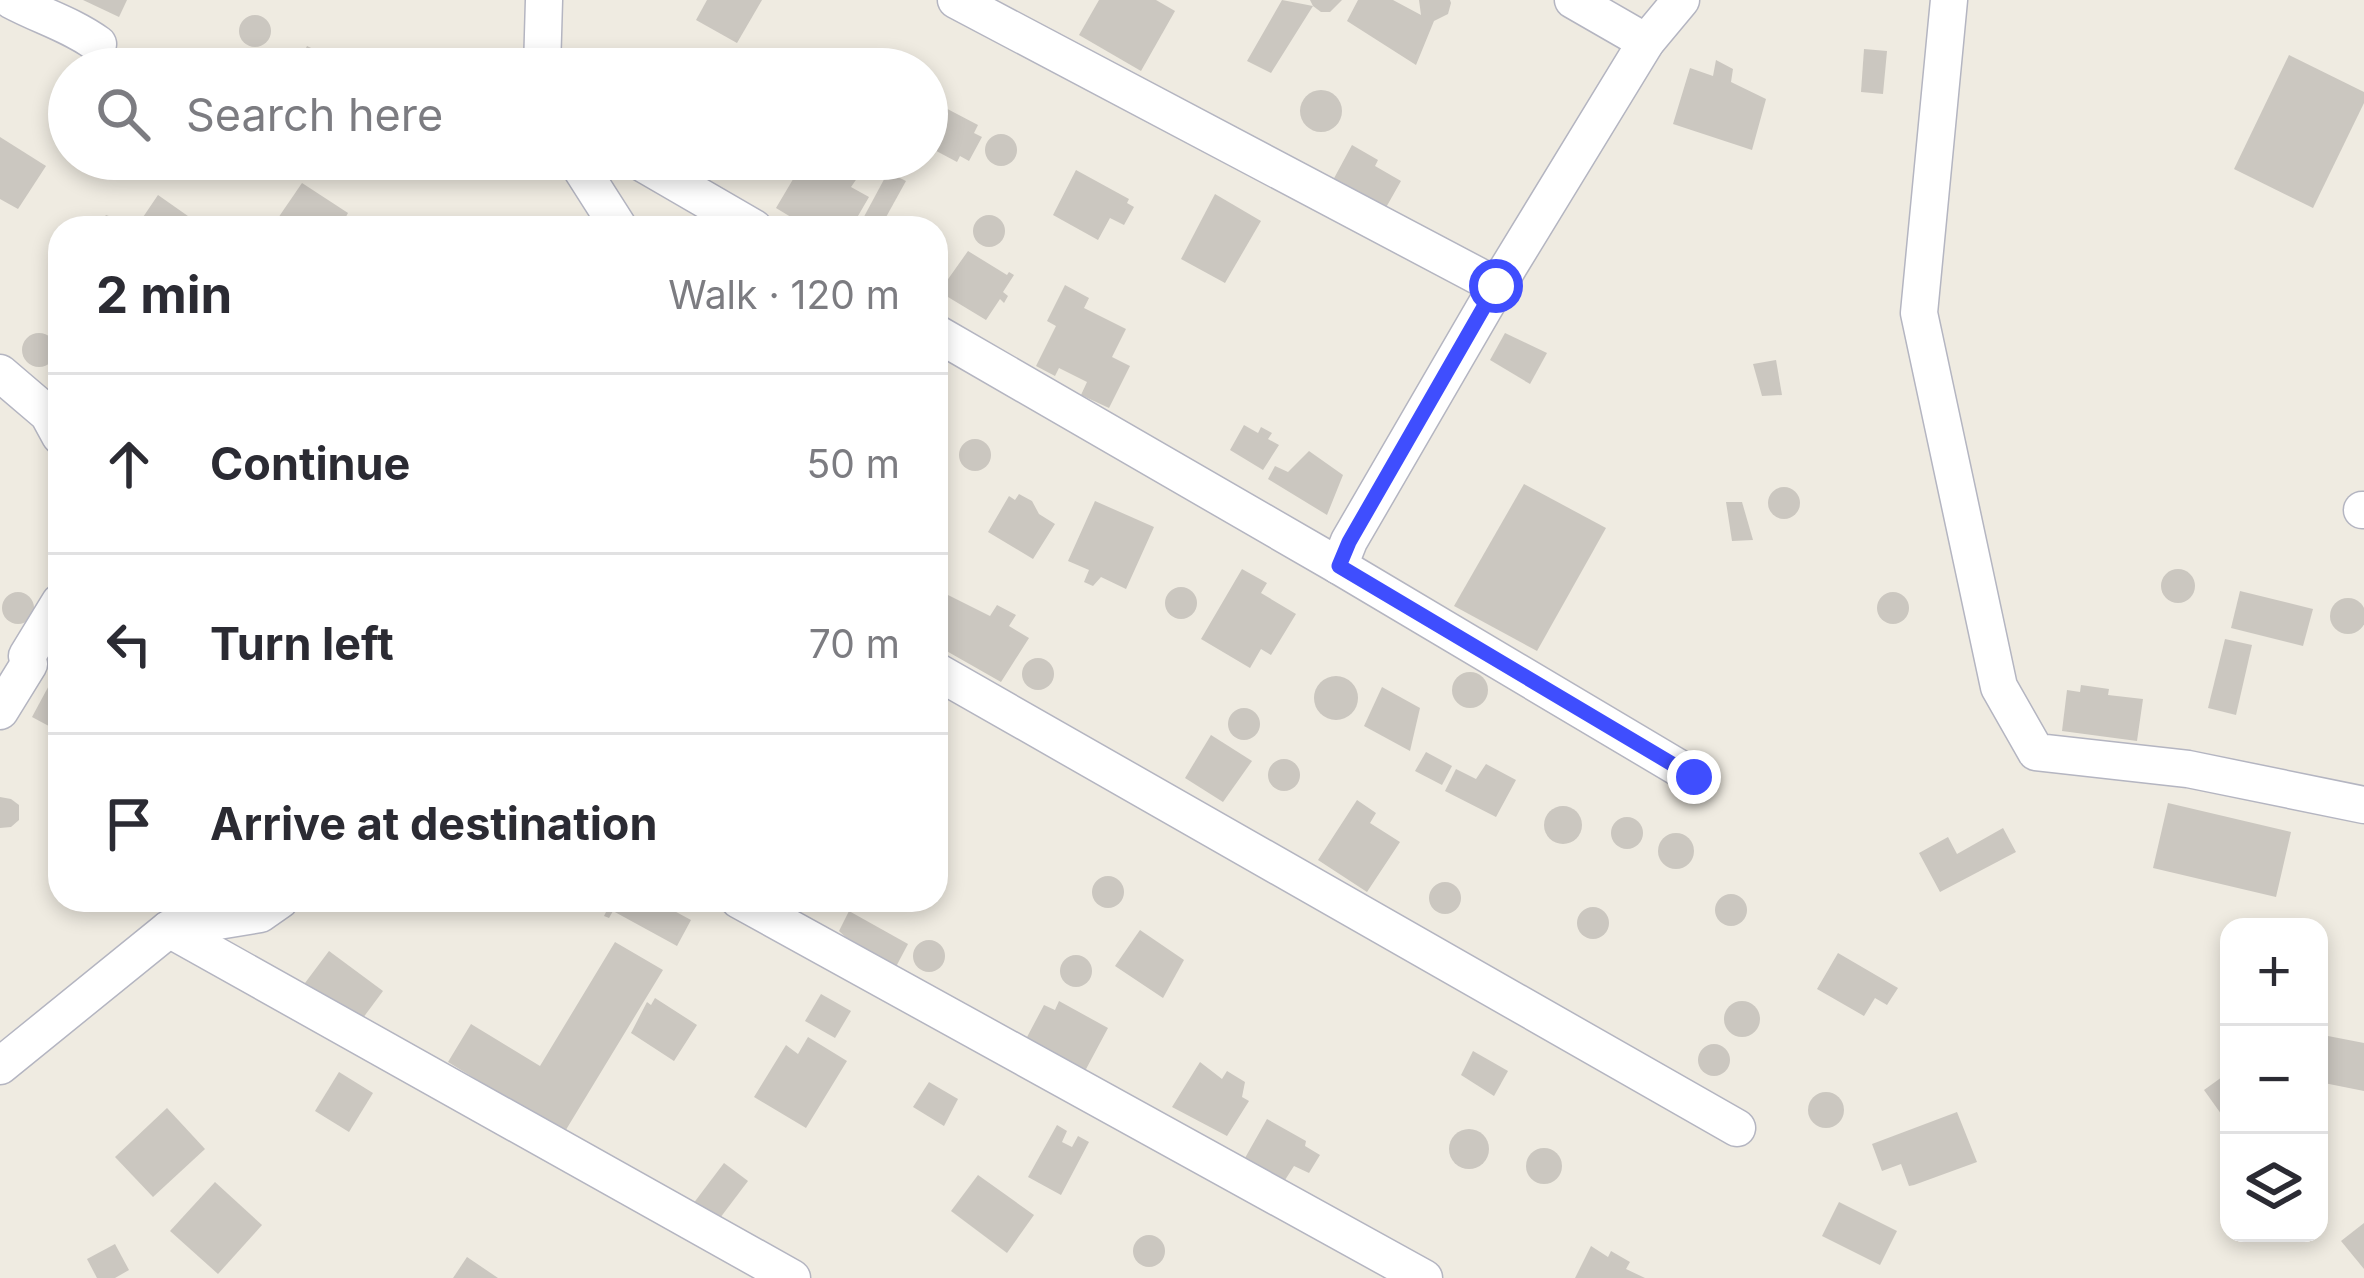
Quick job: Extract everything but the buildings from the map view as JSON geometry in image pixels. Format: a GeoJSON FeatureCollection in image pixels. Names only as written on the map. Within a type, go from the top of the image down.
{"type":"FeatureCollection","features":[{"type":"Feature","properties":{"kind":"street"},"geometry":{"type":"LineString","coordinates":[[11,0],[62,20],[98,44]]}},
{"type":"Feature","properties":{"kind":"street"},"geometry":{"type":"LineString","coordinates":[[543,48],[544,0]]}},
{"type":"Feature","properties":{"kind":"street"},"geometry":{"type":"LineString","coordinates":[[956,0],[1496,286]]}},
{"type":"Feature","properties":{"kind":"street"},"geometry":{"type":"LineString","coordinates":[[1573,0],[1646,42]]}},
{"type":"Feature","properties":{"kind":"street"},"geometry":{"type":"LineString","coordinates":[[1339,566],[1496,286],[1646,42],[1681,0]]}},
{"type":"Feature","properties":{"kind":"street"},"geometry":{"type":"LineString","coordinates":[[1949,0],[1919,313],[1999,687],[2036,752],[2188,769],[2364,805]]}},
{"type":"Feature","properties":{"kind":"street"},"geometry":{"type":"LineString","coordinates":[[589,180],[612,216]]}},
{"type":"Feature","properties":{"kind":"street"},"geometry":{"type":"LineString","coordinates":[[671,180],[733,216]]}},
{"type":"Feature","properties":{"kind":"street"},"geometry":{"type":"LineString","coordinates":[[948,340],[1694,777]]}},
{"type":"Feature","properties":{"kind":"street"},"geometry":{"type":"LineString","coordinates":[[0,374],[48,414]]}},
{"type":"Feature","properties":{"kind":"street"},"geometry":{"type":"LineString","coordinates":[[0,711],[48,622]]}},
{"type":"Feature","properties":{"kind":"street"},"geometry":{"type":"LineString","coordinates":[[948,678],[1737,1128]]}},
{"type":"Feature","properties":{"kind":"street"},"geometry":{"type":"LineString","coordinates":[[0,1066],[169,929],[263,912]]}},
{"type":"Feature","properties":{"kind":"street"},"geometry":{"type":"LineString","coordinates":[[761,912],[1424,1278]]}},
{"type":"Feature","properties":{"kind":"street"},"geometry":{"type":"LineString","coordinates":[[169,929],[792,1278]]}},
{"type":"Feature","properties":{"kind":"route"},"geometry":{"type":"LineString","coordinates":[[1496,286],[1339,566],[1694,777]]}}]}
